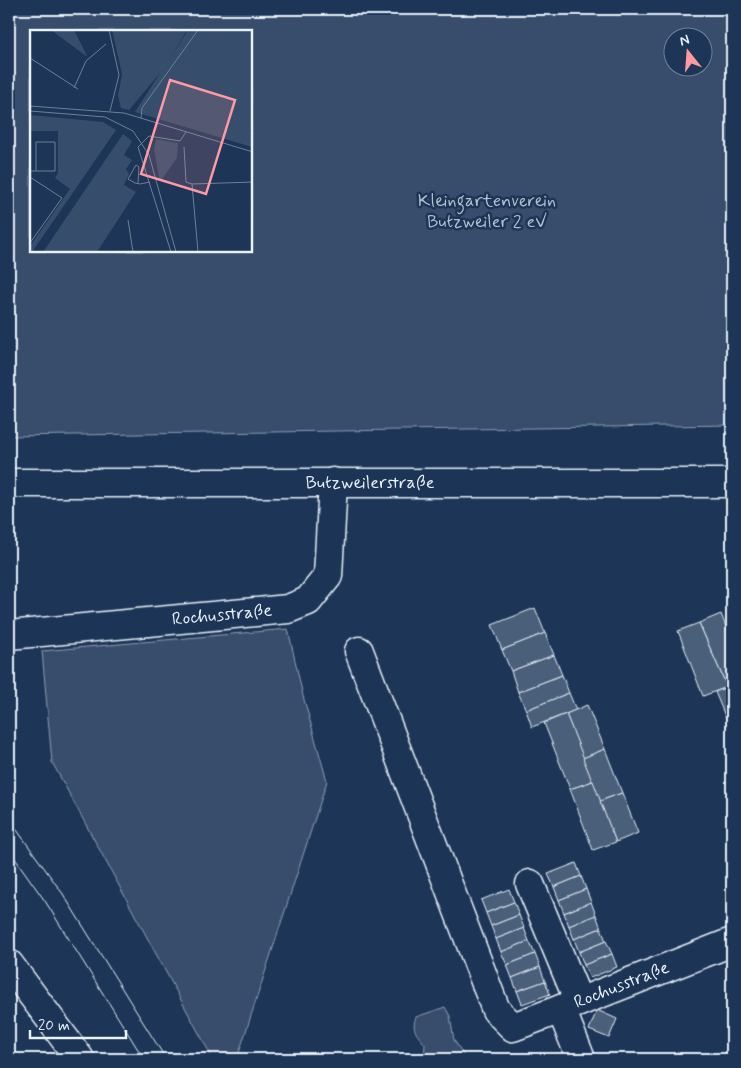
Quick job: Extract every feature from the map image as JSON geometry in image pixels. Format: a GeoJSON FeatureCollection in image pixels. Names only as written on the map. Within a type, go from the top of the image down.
{"type":"FeatureCollection","features":[{"type":"Feature","properties":{"kind":"main road","name":"Rochusstraße"},"geometry":{"type":"LineString","coordinates":[[9,635],[288,609],[308,601],[328,576],[333,482]]}},
{"type":"Feature","properties":{"kind":"main road","name":"Butzweilerstraße"},"geometry":{"type":"LineString","coordinates":[[9,483],[732,483]]}},
{"type":"Feature","properties":{"kind":"main road"},"geometry":{"type":"LineString","coordinates":[[359,651],[496,1010],[513,1027],[570,1006],[530,884]]}},
{"type":"Feature","properties":{"kind":"main road","name":"Rochusstraße"},"geometry":{"type":"LineString","coordinates":[[581,1059],[570,1006],[732,942]]}},
{"type":"Feature","properties":{"kind":"main road"},"geometry":{"type":"LineString","coordinates":[[9,964],[80,1059]]}},
{"type":"Feature","properties":{"kind":"green space","name":"Kleingartenverein Butzweiler 2 eV"},"geometry":{"type":"Polygon","coordinates":[[[9,9],[732,9],[732,425],[9,436],[9,9]]]}},
{"type":"Feature","properties":{"kind":"green space"},"geometry":{"type":"Polygon","coordinates":[[[288,629],[303,696],[327,781],[237,1059],[213,1059],[52,762],[42,651],[288,629]]]}},
{"type":"Feature","properties":{"kind":"green space"},"geometry":{"type":"Polygon","coordinates":[[[445,1007],[450,1016],[454,1040],[466,1059],[424,1059],[425,1044],[417,1035],[414,1025],[416,1017],[445,1007]]]}},
{"type":"Feature","properties":{"kind":"building"},"geometry":{"type":"Polygon","coordinates":[[[535,608],[545,633],[502,650],[492,625],[535,608]]]}},
{"type":"Feature","properties":{"kind":"building"},"geometry":{"type":"Polygon","coordinates":[[[721,614],[732,642],[732,685],[727,687],[699,623],[721,614]]]}},
{"type":"Feature","properties":{"kind":"building"},"geometry":{"type":"Polygon","coordinates":[[[699,623],[727,687],[703,696],[678,631],[699,623]]]}},
{"type":"Feature","properties":{"kind":"building"},"geometry":{"type":"Polygon","coordinates":[[[545,633],[554,655],[511,671],[502,650],[545,633]]]}},
{"type":"Feature","properties":{"kind":"building"},"geometry":{"type":"Polygon","coordinates":[[[554,655],[562,675],[518,692],[511,671],[554,655]]]}},
{"type":"Feature","properties":{"kind":"building"},"geometry":{"type":"Polygon","coordinates":[[[562,675],[569,693],[526,710],[518,692],[562,675]]]}},
{"type":"Feature","properties":{"kind":"building"},"geometry":{"type":"Polygon","coordinates":[[[732,685],[732,733],[715,692],[732,685]]]}},
{"type":"Feature","properties":{"kind":"building"},"geometry":{"type":"Polygon","coordinates":[[[569,693],[576,710],[532,727],[526,710],[569,693]]]}},
{"type":"Feature","properties":{"kind":"building"},"geometry":{"type":"Polygon","coordinates":[[[587,705],[605,749],[583,758],[566,714],[587,705]]]}},
{"type":"Feature","properties":{"kind":"building"},"geometry":{"type":"Polygon","coordinates":[[[566,714],[593,781],[570,789],[544,723],[566,714]]]}},
{"type":"Feature","properties":{"kind":"building"},"geometry":{"type":"Polygon","coordinates":[[[605,749],[622,793],[600,801],[583,758],[605,749]]]}},
{"type":"Feature","properties":{"kind":"building"},"geometry":{"type":"Polygon","coordinates":[[[593,781],[616,842],[593,850],[570,789],[593,781]]]}},
{"type":"Feature","properties":{"kind":"building"},"geometry":{"type":"Polygon","coordinates":[[[622,793],[638,833],[616,842],[600,801],[622,793]]]}},
{"type":"Feature","properties":{"kind":"building"},"geometry":{"type":"Polygon","coordinates":[[[576,863],[581,876],[554,887],[548,874],[576,863]]]}},
{"type":"Feature","properties":{"kind":"building"},"geometry":{"type":"Polygon","coordinates":[[[581,876],[586,889],[559,900],[554,887],[581,876]]]}},
{"type":"Feature","properties":{"kind":"building"},"geometry":{"type":"Polygon","coordinates":[[[509,889],[514,902],[486,913],[481,900],[509,889]]]}},
{"type":"Feature","properties":{"kind":"building"},"geometry":{"type":"Polygon","coordinates":[[[586,889],[591,902],[564,913],[559,900],[586,889]]]}},
{"type":"Feature","properties":{"kind":"building"},"geometry":{"type":"Polygon","coordinates":[[[514,902],[519,915],[491,926],[486,913],[514,902]]]}},
{"type":"Feature","properties":{"kind":"building"},"geometry":{"type":"Polygon","coordinates":[[[591,902],[596,915],[569,926],[564,913],[591,902]]]}},
{"type":"Feature","properties":{"kind":"building"},"geometry":{"type":"Polygon","coordinates":[[[519,915],[524,928],[496,939],[491,926],[519,915]]]}},
{"type":"Feature","properties":{"kind":"building"},"geometry":{"type":"Polygon","coordinates":[[[596,915],[601,928],[574,939],[569,926],[596,915]]]}},
{"type":"Feature","properties":{"kind":"building"},"geometry":{"type":"Polygon","coordinates":[[[524,928],[529,941],[501,952],[496,939],[524,928]]]}},
{"type":"Feature","properties":{"kind":"building"},"geometry":{"type":"Polygon","coordinates":[[[601,928],[606,941],[579,952],[574,939],[601,928]]]}},
{"type":"Feature","properties":{"kind":"building"},"geometry":{"type":"Polygon","coordinates":[[[529,941],[535,954],[507,965],[501,952],[529,941]]]}},
{"type":"Feature","properties":{"kind":"building"},"geometry":{"type":"Polygon","coordinates":[[[606,941],[612,954],[584,965],[579,952],[606,941]]]}},
{"type":"Feature","properties":{"kind":"building"},"geometry":{"type":"Polygon","coordinates":[[[535,954],[540,967],[512,978],[507,965],[535,954]]]}},
{"type":"Feature","properties":{"kind":"building"},"geometry":{"type":"Polygon","coordinates":[[[612,954],[617,967],[590,978],[584,965],[612,954]]]}},
{"type":"Feature","properties":{"kind":"building"},"geometry":{"type":"Polygon","coordinates":[[[540,967],[545,981],[517,991],[512,978],[540,967]]]}},
{"type":"Feature","properties":{"kind":"building"},"geometry":{"type":"Polygon","coordinates":[[[545,981],[550,994],[522,1004],[517,991],[545,981]]]}},
{"type":"Feature","properties":{"kind":"building"},"geometry":{"type":"Polygon","coordinates":[[[597,1010],[617,1019],[609,1038],[589,1030],[597,1010]]]}},
{"type":"Feature","properties":{"kind":"tram line"},"geometry":{"type":"LineString","coordinates":[[9,819],[63,894],[166,1059]]}},
{"type":"Feature","properties":{"kind":"tram line"},"geometry":{"type":"LineString","coordinates":[[9,850],[45,901],[144,1059]]}}]}
